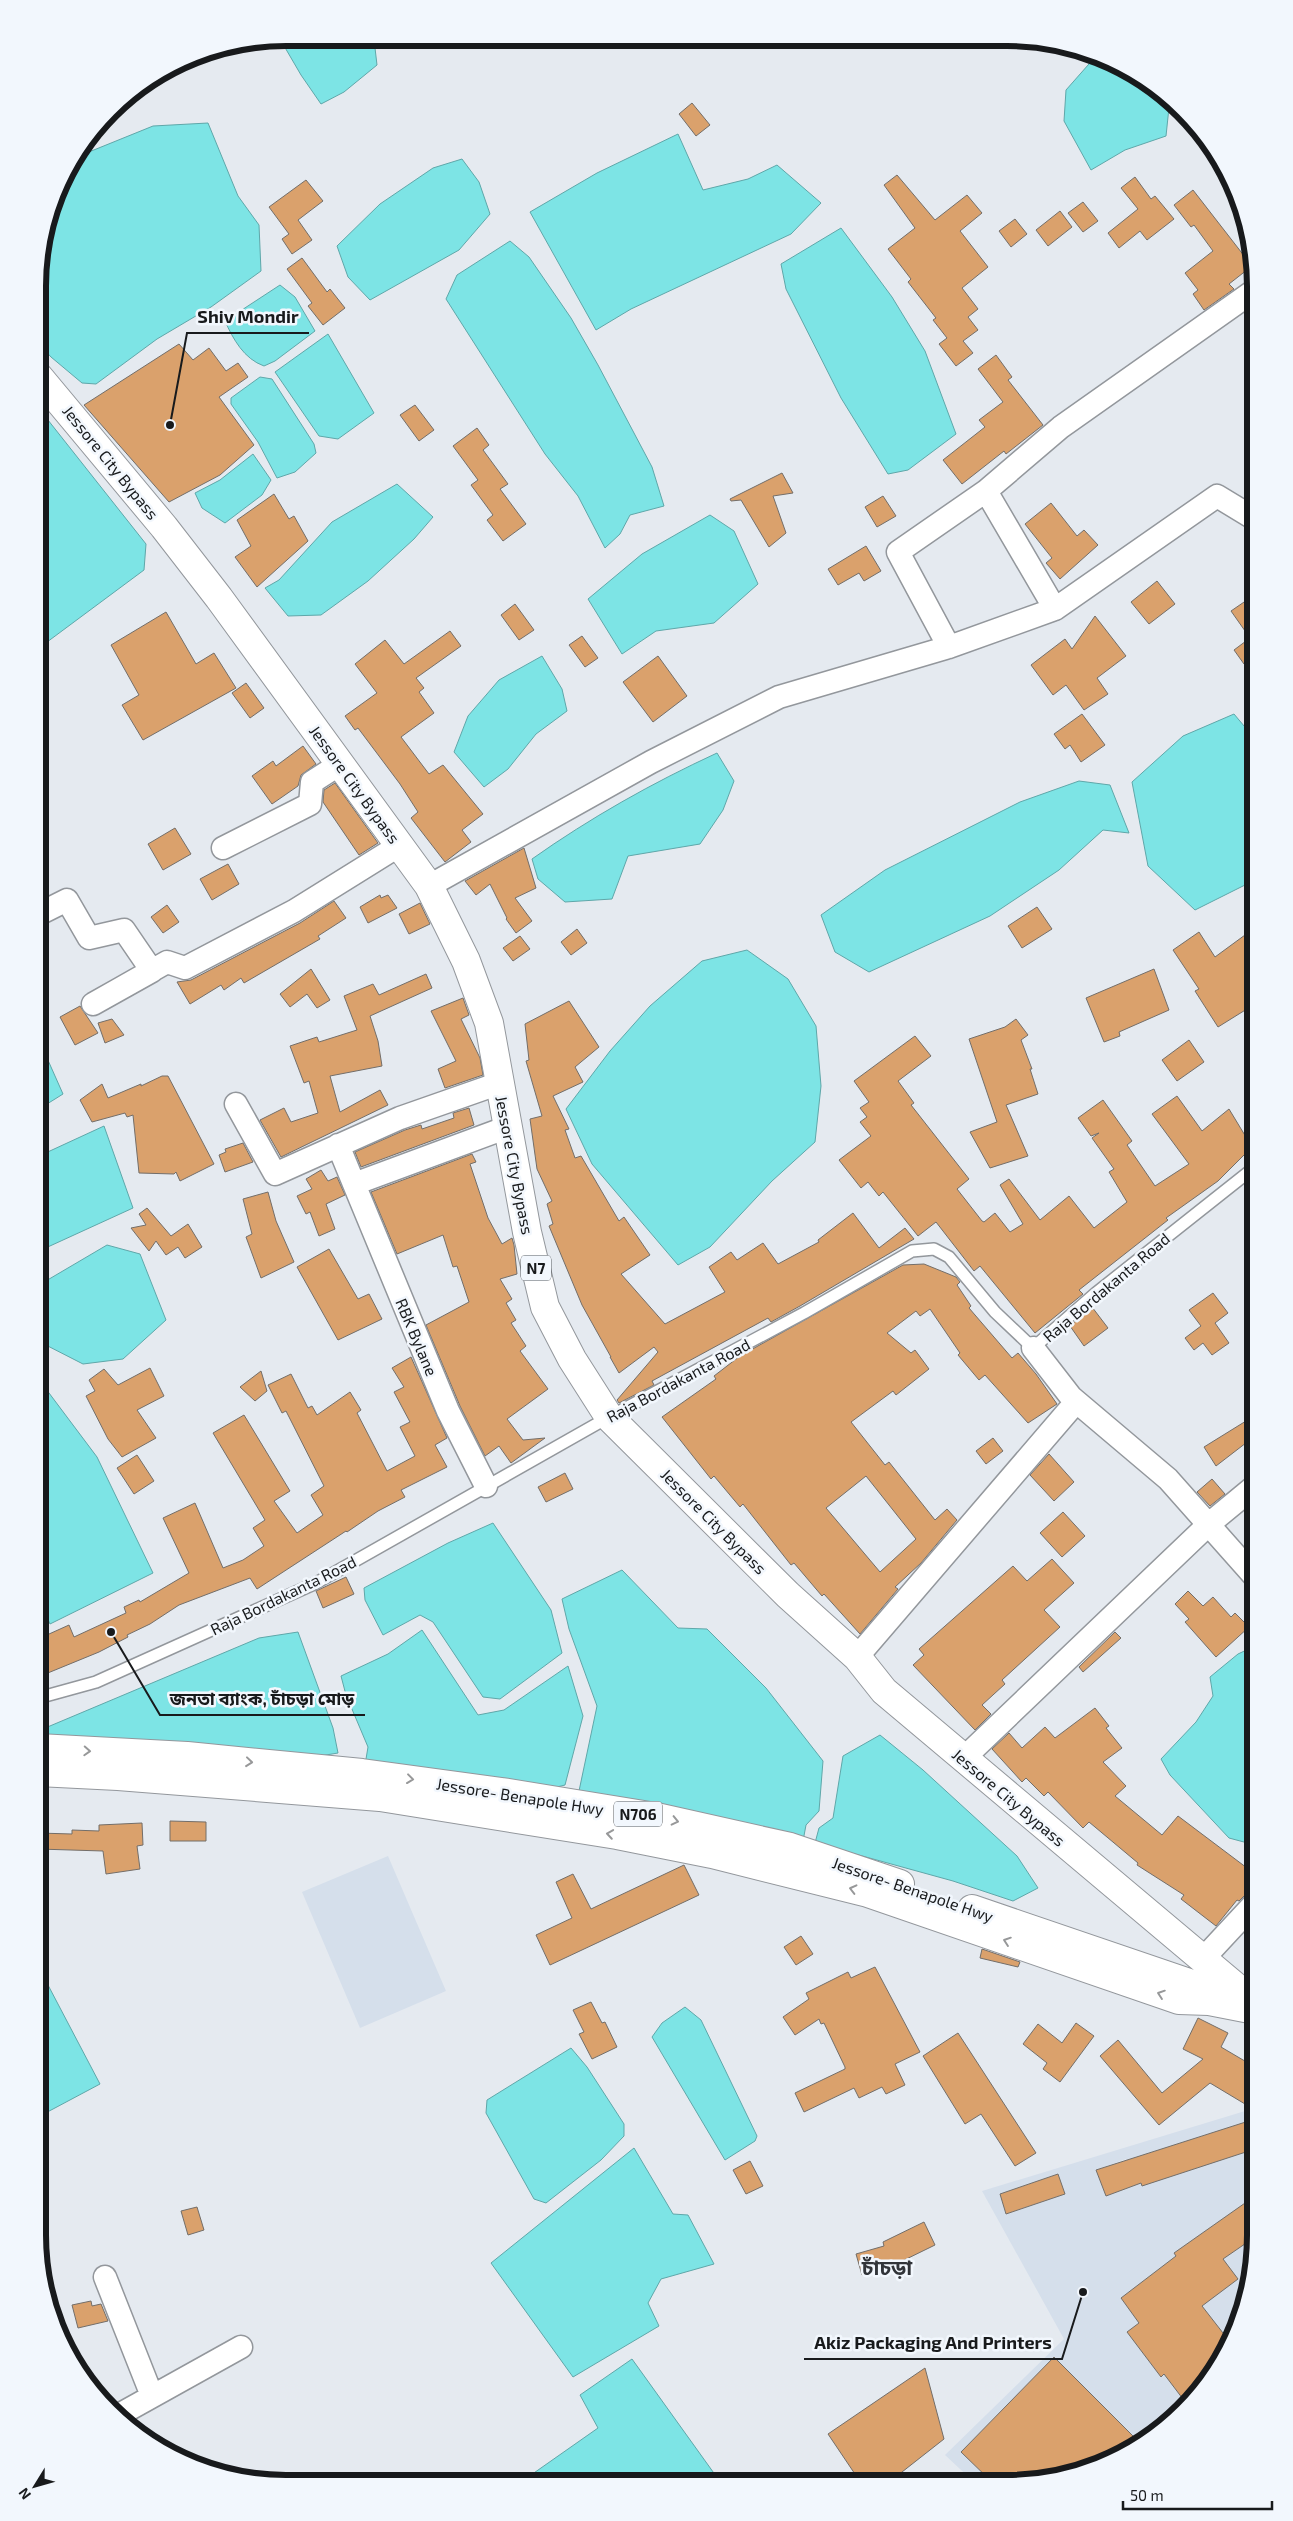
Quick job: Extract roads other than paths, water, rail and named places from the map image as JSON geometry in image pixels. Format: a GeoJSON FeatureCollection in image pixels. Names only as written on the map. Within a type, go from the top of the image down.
{"type":"FeatureCollection","features":[{"type":"Feature","properties":{"kind":"highway","name":"Jessore City Bypass"},"geometry":{"type":"LineString","coordinates":[[46,391],[208,584],[429,886],[466,961],[489,1023],[527,1232],[545,1307],[572,1359],[609,1417],[788,1595],[857,1657],[884,1691],[1247,1997]]}},
{"type":"Feature","properties":{"kind":"highway","name":"Jessore- Benapole Hwy"},"geometry":{"type":"LineString","coordinates":[[46,1748],[187,1756],[362,1773],[502,1792],[656,1817],[790,1847],[1189,1982],[1209,2001]]}},
{"type":"Feature","properties":{"kind":"highway","name":"Jessore- Benapole Hwy"},"geometry":{"type":"LineString","coordinates":[[46,1772],[137,1777],[380,1797],[617,1835],[712,1854],[868,1893],[1179,2000],[1209,2001],[1247,2008]]}},
{"type":"Feature","properties":{"kind":"street"},"geometry":{"type":"LineString","coordinates":[[949,647],[898,552],[986,492],[1061,427],[1247,296]]}},
{"type":"Feature","properties":{"kind":"street"},"geometry":{"type":"LineString","coordinates":[[986,492],[1055,609]]}},
{"type":"Feature","properties":{"kind":"street"},"geometry":{"type":"LineString","coordinates":[[429,886],[651,762],[779,697],[949,647],[1055,609],[1217,496],[1247,514]]}},
{"type":"Feature","properties":{"kind":"street"},"geometry":{"type":"LineString","coordinates":[[223,848],[310,804],[312,782],[340,764]]}},
{"type":"Feature","properties":{"kind":"street"},"geometry":{"type":"LineString","coordinates":[[46,910],[67,900],[89,938],[124,930],[152,970],[93,1004],[167,962],[185,968],[294,911],[400,845]]}},
{"type":"Feature","properties":{"kind":"street"},"geometry":{"type":"LineString","coordinates":[[236,1104],[275,1174],[400,1118],[500,1083]]}},
{"type":"Feature","properties":{"kind":"street"},"geometry":{"type":"LineString","coordinates":[[354,1184],[508,1126]]}},
{"type":"Feature","properties":{"kind":"street","name":"RBK Bylane"},"geometry":{"type":"LineString","coordinates":[[338,1146],[448,1412],[486,1486]]}},
{"type":"Feature","properties":{"kind":"street"},"geometry":{"type":"LineString","coordinates":[[1032,1348],[1076,1402],[1168,1479],[1247,1568]]}},
{"type":"Feature","properties":{"kind":"street"},"geometry":{"type":"LineString","coordinates":[[857,1657],[1076,1402]]}},
{"type":"Feature","properties":{"kind":"street"},"geometry":{"type":"LineString","coordinates":[[964,1758],[1209,1524],[1247,1493]]}},
{"type":"Feature","properties":{"kind":"street"},"geometry":{"type":"LineString","coordinates":[[1202,1960],[1247,1912]]}},
{"type":"Feature","properties":{"kind":"street"},"geometry":{"type":"LineString","coordinates":[[105,2277],[152,2396]]}},
{"type":"Feature","properties":{"kind":"street"},"geometry":{"type":"LineString","coordinates":[[125,2412],[241,2347]]}},
{"type":"Feature","properties":{"kind":"lane","name":"Raja Bordakanta Road"},"geometry":{"type":"LineString","coordinates":[[46,1696],[96,1682],[316,1583],[609,1417],[804,1313],[912,1251],[934,1249],[949,1257],[995,1312],[1032,1348],[1096,1293],[1247,1173]]}},
{"type":"Feature","properties":{"kind":"water"},"geometry":{"type":"Polygon","coordinates":[[[284,46],[374,46],[375,48],[377,65],[344,92],[321,104],[284,46]]]}},
{"type":"Feature","properties":{"kind":"water"},"geometry":{"type":"Polygon","coordinates":[[[1091,62],[1113,71],[1153,96],[1169,110],[1166,136],[1125,150],[1091,170],[1064,121],[1066,90],[1091,62]]]}},
{"type":"Feature","properties":{"kind":"water"},"geometry":{"type":"Polygon","coordinates":[[[208,123],[238,196],[259,225],[261,271],[211,307],[157,339],[96,384],[82,383],[46,352],[46,286],[48,255],[54,224],[71,180],[87,153],[153,126],[208,123]]]}},
{"type":"Feature","properties":{"kind":"water"},"geometry":{"type":"Polygon","coordinates":[[[678,134],[703,190],[748,179],[777,165],[821,203],[791,234],[631,309],[596,330],[530,212],[597,173],[678,134]]]}},
{"type":"Feature","properties":{"kind":"water"},"geometry":{"type":"Polygon","coordinates":[[[462,159],[479,182],[490,214],[459,250],[370,300],[348,277],[337,246],[380,204],[433,168],[462,159]]]}},
{"type":"Feature","properties":{"kind":"water"},"geometry":{"type":"Polygon","coordinates":[[[841,228],[892,297],[925,351],[956,434],[908,470],[888,474],[841,398],[786,289],[781,264],[841,228]]]}},
{"type":"Feature","properties":{"kind":"water"},"geometry":{"type":"Polygon","coordinates":[[[510,241],[529,257],[571,318],[652,467],[664,506],[630,515],[620,534],[605,548],[578,496],[545,454],[446,299],[457,275],[510,241]]]}},
{"type":"Feature","properties":{"kind":"water"},"geometry":{"type":"Polygon","coordinates":[[[280,285],[295,297],[315,331],[275,361],[264,366],[251,359],[240,348],[225,321],[280,285]]]}},
{"type":"Feature","properties":{"kind":"water"},"geometry":{"type":"Polygon","coordinates":[[[328,334],[374,413],[338,439],[319,436],[275,372],[328,334]]]}},
{"type":"Feature","properties":{"kind":"water"},"geometry":{"type":"Polygon","coordinates":[[[260,377],[272,379],[314,444],[316,453],[295,472],[277,478],[258,442],[231,404],[231,398],[260,377]]]}},
{"type":"Feature","properties":{"kind":"water"},"geometry":{"type":"Polygon","coordinates":[[[46,418],[146,544],[144,570],[46,643],[46,418]]]}},
{"type":"Feature","properties":{"kind":"water"},"geometry":{"type":"Polygon","coordinates":[[[253,454],[271,480],[262,495],[225,523],[202,508],[195,493],[220,480],[253,454]]]}},
{"type":"Feature","properties":{"kind":"water"},"geometry":{"type":"Polygon","coordinates":[[[397,484],[433,517],[414,539],[368,581],[321,615],[288,616],[265,588],[279,580],[332,522],[397,484]]]}},
{"type":"Feature","properties":{"kind":"water"},"geometry":{"type":"Polygon","coordinates":[[[710,515],[734,531],[758,584],[714,623],[656,631],[622,654],[588,599],[642,554],[710,515]]]}},
{"type":"Feature","properties":{"kind":"water"},"geometry":{"type":"Polygon","coordinates":[[[542,656],[562,689],[567,711],[536,734],[508,769],[484,787],[454,752],[468,716],[499,680],[542,656]]]}},
{"type":"Feature","properties":{"kind":"water"},"geometry":{"type":"Polygon","coordinates":[[[1234,714],[1247,729],[1247,884],[1195,910],[1148,866],[1132,782],[1183,736],[1234,714]]]}},
{"type":"Feature","properties":{"kind":"water"},"geometry":{"type":"Polygon","coordinates":[[[717,753],[734,781],[723,810],[700,844],[628,856],[612,899],[565,902],[538,879],[532,859],[576,829],[622,802],[669,776],[717,753]]]}},
{"type":"Feature","properties":{"kind":"water"},"geometry":{"type":"Polygon","coordinates":[[[1079,781],[1110,785],[1129,833],[1103,830],[1059,870],[990,916],[869,972],[835,952],[821,915],[885,870],[1020,802],[1079,781]]]}},
{"type":"Feature","properties":{"kind":"water"},"geometry":{"type":"Polygon","coordinates":[[[747,950],[788,979],[816,1026],[821,1086],[815,1142],[772,1181],[710,1247],[678,1265],[592,1164],[566,1109],[610,1051],[650,1006],[702,961],[747,950]]]}},
{"type":"Feature","properties":{"kind":"water"},"geometry":{"type":"Polygon","coordinates":[[[46,1056],[63,1094],[46,1105],[46,1056]]]}},
{"type":"Feature","properties":{"kind":"water"},"geometry":{"type":"Polygon","coordinates":[[[104,1126],[133,1208],[46,1248],[46,1153],[104,1126]]]}},
{"type":"Feature","properties":{"kind":"water"},"geometry":{"type":"Polygon","coordinates":[[[107,1245],[140,1254],[166,1320],[123,1359],[83,1364],[46,1345],[46,1281],[107,1245]]]}},
{"type":"Feature","properties":{"kind":"water"},"geometry":{"type":"Polygon","coordinates":[[[46,1389],[97,1457],[153,1573],[50,1624],[46,1615],[46,1389]]]}},
{"type":"Feature","properties":{"kind":"water"},"geometry":{"type":"Polygon","coordinates":[[[493,1523],[551,1610],[562,1653],[500,1699],[483,1697],[433,1622],[420,1615],[383,1635],[365,1600],[364,1588],[448,1543],[493,1523]]]}},
{"type":"Feature","properties":{"kind":"water"},"geometry":{"type":"Polygon","coordinates":[[[622,1570],[678,1628],[707,1629],[766,1688],[823,1761],[819,1811],[806,1825],[803,1841],[579,1791],[597,1706],[569,1629],[562,1599],[622,1570]]]}},
{"type":"Feature","properties":{"kind":"water"},"geometry":{"type":"Polygon","coordinates":[[[422,1630],[478,1715],[504,1710],[568,1666],[583,1716],[565,1785],[549,1789],[365,1765],[368,1747],[346,1695],[341,1676],[388,1654],[422,1630]]]}},
{"type":"Feature","properties":{"kind":"water"},"geometry":{"type":"Polygon","coordinates":[[[298,1632],[333,1728],[338,1753],[284,1762],[46,1736],[46,1728],[259,1638],[298,1632]]]}},
{"type":"Feature","properties":{"kind":"water"},"geometry":{"type":"Polygon","coordinates":[[[1247,1650],[1247,1843],[1229,1838],[1170,1775],[1161,1759],[1196,1722],[1213,1696],[1210,1677],[1238,1654],[1247,1650]]]}},
{"type":"Feature","properties":{"kind":"water"},"geometry":{"type":"Polygon","coordinates":[[[880,1735],[923,1770],[1017,1856],[1038,1888],[1013,1901],[953,1881],[815,1843],[819,1828],[833,1818],[843,1756],[880,1735]]]}},
{"type":"Feature","properties":{"kind":"water"},"geometry":{"type":"Polygon","coordinates":[[[46,1981],[100,2084],[46,2113],[46,1981]]]}},
{"type":"Feature","properties":{"kind":"water"},"geometry":{"type":"Polygon","coordinates":[[[685,2007],[701,2020],[757,2136],[755,2141],[725,2160],[652,2037],[662,2023],[685,2007]]]}},
{"type":"Feature","properties":{"kind":"water"},"geometry":{"type":"Polygon","coordinates":[[[571,2048],[587,2067],[624,2124],[624,2136],[601,2160],[546,2203],[534,2199],[486,2113],[487,2100],[571,2048]]]}},
{"type":"Feature","properties":{"kind":"water"},"geometry":{"type":"Polygon","coordinates":[[[634,2148],[673,2214],[688,2215],[714,2264],[661,2279],[648,2303],[659,2326],[573,2377],[491,2263],[634,2148]]]}},
{"type":"Feature","properties":{"kind":"water"},"geometry":{"type":"Polygon","coordinates":[[[632,2359],[715,2475],[531,2475],[598,2428],[580,2395],[632,2359]]]}},
{"type":"Feature","properties":{"kind":"place","name":"Shiv Mondir"},"geometry":{"type":"Point","coordinates":[170,425]}},
{"type":"Feature","properties":{"kind":"place","name":"জনতা ব্যাংক, চাঁচড়া মোড়"},"geometry":{"type":"Point","coordinates":[111,1632]}},
{"type":"Feature","properties":{"kind":"place","name":"Akiz Packaging And Printers"},"geometry":{"type":"Point","coordinates":[1083,2292]}},
{"type":"Feature","properties":{"kind":"district","name":"চাঁচড়া"},"geometry":{"type":"Point","coordinates":[887,2266]}}]}
